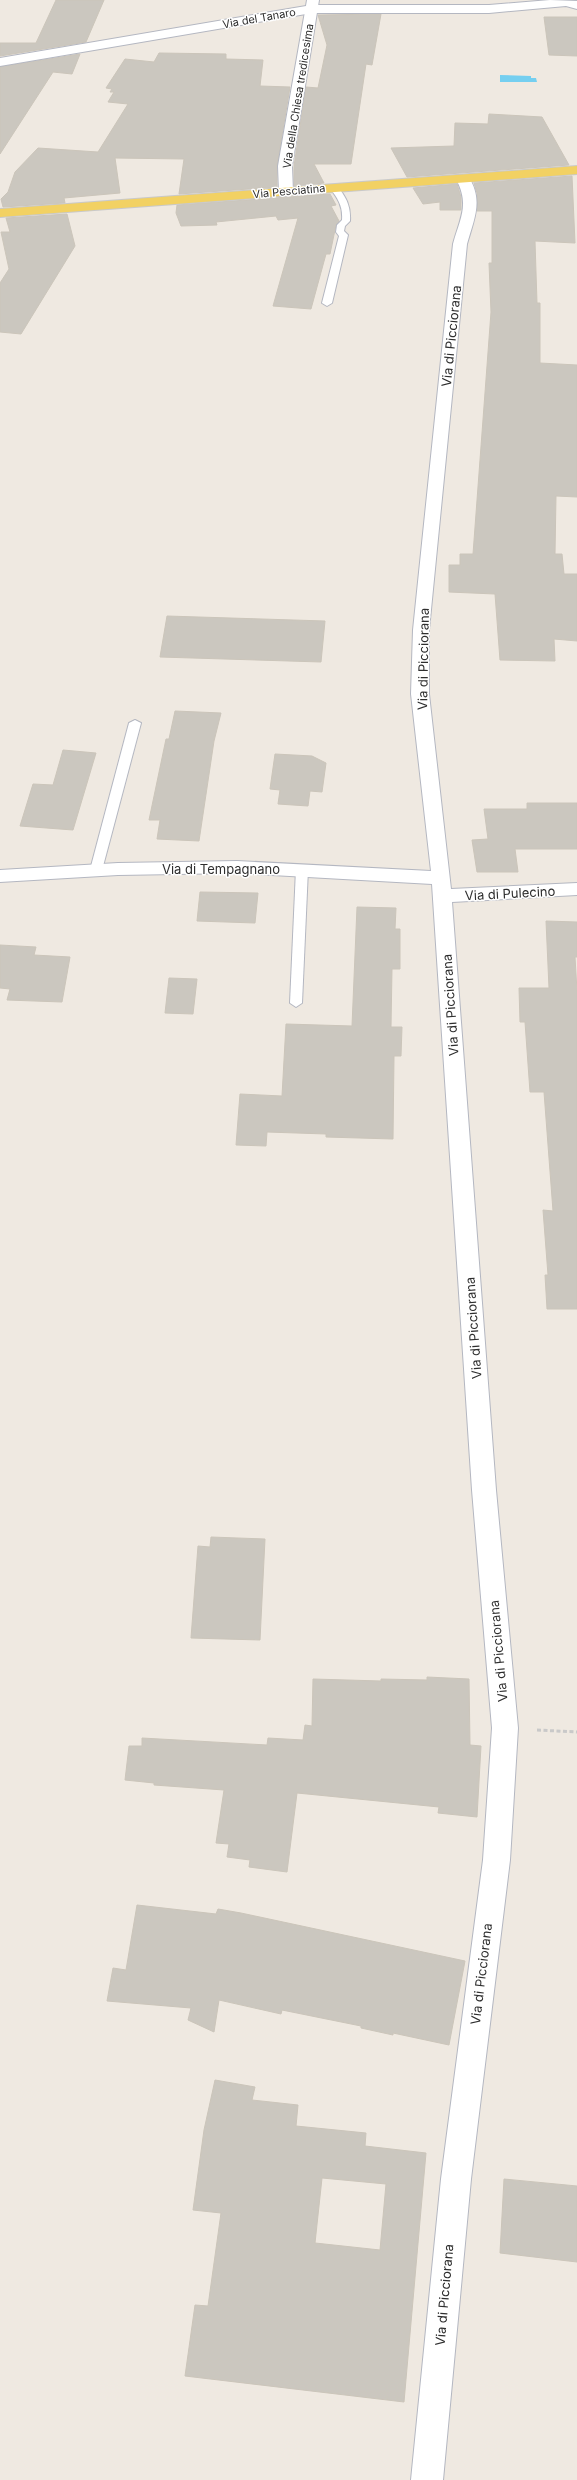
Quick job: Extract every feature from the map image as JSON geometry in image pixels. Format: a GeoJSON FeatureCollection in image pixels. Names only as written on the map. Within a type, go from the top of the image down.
{"type":"FeatureCollection","features":[{"type":"Feature","properties":{"kind":"main road","name":"Via Pesciatina"},"geometry":{"type":"LineString","coordinates":[[0,213],[462,180],[577,170]]}},
{"type":"Feature","properties":{"kind":"street","name":"Via del Tanaro"},"geometry":{"type":"LineString","coordinates":[[0,62],[313,4],[489,9],[571,2]]}},
{"type":"Feature","properties":{"kind":"street","name":"Via della Chiesa tredicesima"},"geometry":{"type":"LineString","coordinates":[[286,192],[286,166],[313,4]]}},
{"type":"Feature","properties":{"kind":"street","name":"Via di Picciorana"},"geometry":{"type":"LineString","coordinates":[[427,2480],[454,2196],[493,1881],[504,1760],[505,1728],[484,1490],[442,887],[420,694],[421,630],[460,244],[464,228],[472,212],[468,188],[462,180]]}},
{"type":"Feature","properties":{"kind":"street","name":"Via di Tempagnano"},"geometry":{"type":"LineString","coordinates":[[0,876],[96,870],[237,867],[302,869],[442,887]]}},
{"type":"Feature","properties":{"kind":"street","name":"Via di Pulecino"},"geometry":{"type":"LineString","coordinates":[[442,887],[577,889]]}},
{"type":"Feature","properties":{"kind":"lane"},"geometry":{"type":"LineString","coordinates":[[327,303],[344,235],[340,232],[341,225],[346,221],[348,210],[346,204],[334,188]]}},
{"type":"Feature","properties":{"kind":"lane"},"geometry":{"type":"LineString","coordinates":[[96,870],[135,723]]}},
{"type":"Feature","properties":{"kind":"lane"},"geometry":{"type":"LineString","coordinates":[[296,1003],[302,869]]}},
{"type":"Feature","properties":{"kind":"path"},"geometry":{"type":"LineString","coordinates":[[505,1728],[577,1732]]}},
{"type":"Feature","properties":{"kind":"water"},"geometry":{"type":"Polygon","coordinates":[[[500,75],[531,76],[531,78],[536,78],[537,82],[500,82],[500,75]]]}},
{"type":"Feature","properties":{"kind":"building"},"geometry":{"type":"Polygon","coordinates":[[[56,0],[104,0],[86,42],[0,56],[0,43],[36,43],[56,0]]]}},
{"type":"Feature","properties":{"kind":"building"},"geometry":{"type":"Polygon","coordinates":[[[381,14],[372,65],[366,64],[351,164],[314,164],[324,183],[294,186],[294,166],[306,87],[318,88],[327,45],[318,15],[381,14]]]}},
{"type":"Feature","properties":{"kind":"building"},"geometry":{"type":"Polygon","coordinates":[[[544,17],[577,17],[577,56],[549,55],[544,17]]]}},
{"type":"Feature","properties":{"kind":"building"},"geometry":{"type":"Polygon","coordinates":[[[159,53],[226,54],[226,59],[263,60],[260,86],[290,87],[277,166],[277,187],[179,194],[184,159],[115,158],[120,193],[64,198],[65,203],[3,207],[1,199],[8,192],[15,172],[38,148],[98,152],[128,104],[108,102],[114,92],[110,92],[112,89],[106,88],[125,59],[154,62],[159,53]]]}},
{"type":"Feature","properties":{"kind":"building"},"geometry":{"type":"Polygon","coordinates":[[[80,54],[72,74],[53,72],[0,154],[0,67],[80,54]]]}},
{"type":"Feature","properties":{"kind":"building"},"geometry":{"type":"Polygon","coordinates":[[[489,114],[542,117],[569,165],[407,177],[391,148],[454,146],[455,123],[488,124],[489,114]]]}},
{"type":"Feature","properties":{"kind":"building"},"geometry":{"type":"Polygon","coordinates":[[[572,176],[575,243],[535,241],[537,303],[540,303],[540,363],[577,365],[577,497],[556,496],[555,554],[562,554],[564,574],[577,574],[577,641],[554,639],[555,661],[500,660],[495,594],[449,592],[449,565],[460,565],[460,554],[473,554],[491,312],[489,263],[492,263],[492,211],[477,211],[477,193],[474,183],[572,176]]]}},
{"type":"Feature","properties":{"kind":"building"},"geometry":{"type":"Polygon","coordinates":[[[457,184],[461,197],[461,210],[440,210],[440,202],[423,204],[413,188],[457,184]]]}},
{"type":"Feature","properties":{"kind":"building"},"geometry":{"type":"Polygon","coordinates":[[[330,194],[336,205],[331,206],[339,221],[336,225],[330,254],[326,254],[311,309],[273,306],[298,218],[278,220],[276,216],[216,222],[217,225],[181,226],[176,213],[177,205],[330,194]]]}},
{"type":"Feature","properties":{"kind":"building"},"geometry":{"type":"Polygon","coordinates":[[[67,214],[75,246],[21,334],[0,332],[0,283],[9,269],[1,232],[10,232],[6,218],[67,214]]]}},
{"type":"Feature","properties":{"kind":"building"},"geometry":{"type":"Polygon","coordinates":[[[167,616],[325,621],[321,662],[160,657],[167,616]]]}},
{"type":"Feature","properties":{"kind":"building"},"geometry":{"type":"Polygon","coordinates":[[[175,711],[221,713],[214,741],[199,841],[157,839],[160,820],[149,820],[166,739],[169,739],[175,711]]]}},
{"type":"Feature","properties":{"kind":"building"},"geometry":{"type":"Polygon","coordinates":[[[63,750],[96,753],[73,830],[20,826],[33,784],[53,785],[63,750]]]}},
{"type":"Feature","properties":{"kind":"building"},"geometry":{"type":"Polygon","coordinates":[[[275,754],[312,756],[326,763],[322,792],[310,791],[308,806],[278,804],[280,790],[270,789],[275,754]]]}},
{"type":"Feature","properties":{"kind":"building"},"geometry":{"type":"Polygon","coordinates":[[[527,803],[577,803],[577,849],[515,849],[518,872],[477,872],[472,840],[488,839],[484,809],[527,809],[527,803]]]}},
{"type":"Feature","properties":{"kind":"building"},"geometry":{"type":"Polygon","coordinates":[[[200,892],[258,893],[255,923],[197,921],[200,892]]]}},
{"type":"Feature","properties":{"kind":"building"},"geometry":{"type":"Polygon","coordinates":[[[357,907],[396,908],[395,929],[400,929],[400,969],[392,969],[391,1027],[402,1027],[401,1056],[394,1056],[393,1139],[326,1137],[326,1134],[267,1132],[266,1146],[236,1145],[240,1094],[282,1096],[286,1024],[352,1026],[357,907]]]}},
{"type":"Feature","properties":{"kind":"building"},"geometry":{"type":"Polygon","coordinates":[[[546,921],[577,922],[577,957],[575,957],[577,991],[577,1309],[547,1309],[545,1275],[548,1275],[543,1210],[553,1211],[544,1092],[530,1092],[525,1022],[520,1022],[519,988],[549,988],[546,921]]]}},
{"type":"Feature","properties":{"kind":"building"},"geometry":{"type":"Polygon","coordinates":[[[0,945],[36,947],[34,955],[70,957],[62,1002],[7,1000],[10,989],[0,988],[0,945]]]}},
{"type":"Feature","properties":{"kind":"building"},"geometry":{"type":"Polygon","coordinates":[[[169,978],[197,979],[193,1014],[165,1013],[169,978]]]}},
{"type":"Feature","properties":{"kind":"building"},"geometry":{"type":"Polygon","coordinates":[[[211,1537],[265,1539],[260,1640],[191,1638],[198,1546],[210,1547],[211,1537]]]}},
{"type":"Feature","properties":{"kind":"building"},"geometry":{"type":"Polygon","coordinates":[[[427,1677],[469,1679],[470,1745],[481,1746],[477,1817],[438,1813],[439,1807],[297,1793],[287,1872],[249,1867],[250,1860],[227,1857],[229,1844],[216,1843],[224,1790],[154,1785],[154,1783],[125,1780],[129,1746],[142,1746],[142,1738],[267,1745],[268,1738],[303,1740],[305,1725],[312,1726],[313,1679],[381,1681],[381,1679],[427,1680],[427,1677]]]}},
{"type":"Feature","properties":{"kind":"building"},"geometry":{"type":"Polygon","coordinates":[[[137,1905],[216,1914],[218,1909],[465,1961],[449,2045],[393,2033],[393,2035],[361,2028],[361,2026],[282,2010],[281,2014],[219,2000],[214,2032],[188,2020],[191,2008],[107,2001],[113,1968],[126,1970],[137,1905]]]}},
{"type":"Feature","properties":{"kind":"building"},"geometry":{"type":"Polygon","coordinates":[[[215,2080],[255,2087],[252,2100],[298,2105],[296,2126],[366,2133],[365,2146],[426,2153],[404,2402],[185,2376],[195,2305],[208,2306],[221,2213],[193,2210],[204,2130],[215,2080]],[[322,2178],[315,2243],[380,2250],[386,2184],[322,2178]]]}},
{"type":"Feature","properties":{"kind":"building"},"geometry":{"type":"Polygon","coordinates":[[[504,2179],[577,2186],[577,2262],[500,2253],[504,2179]]]}}]}
